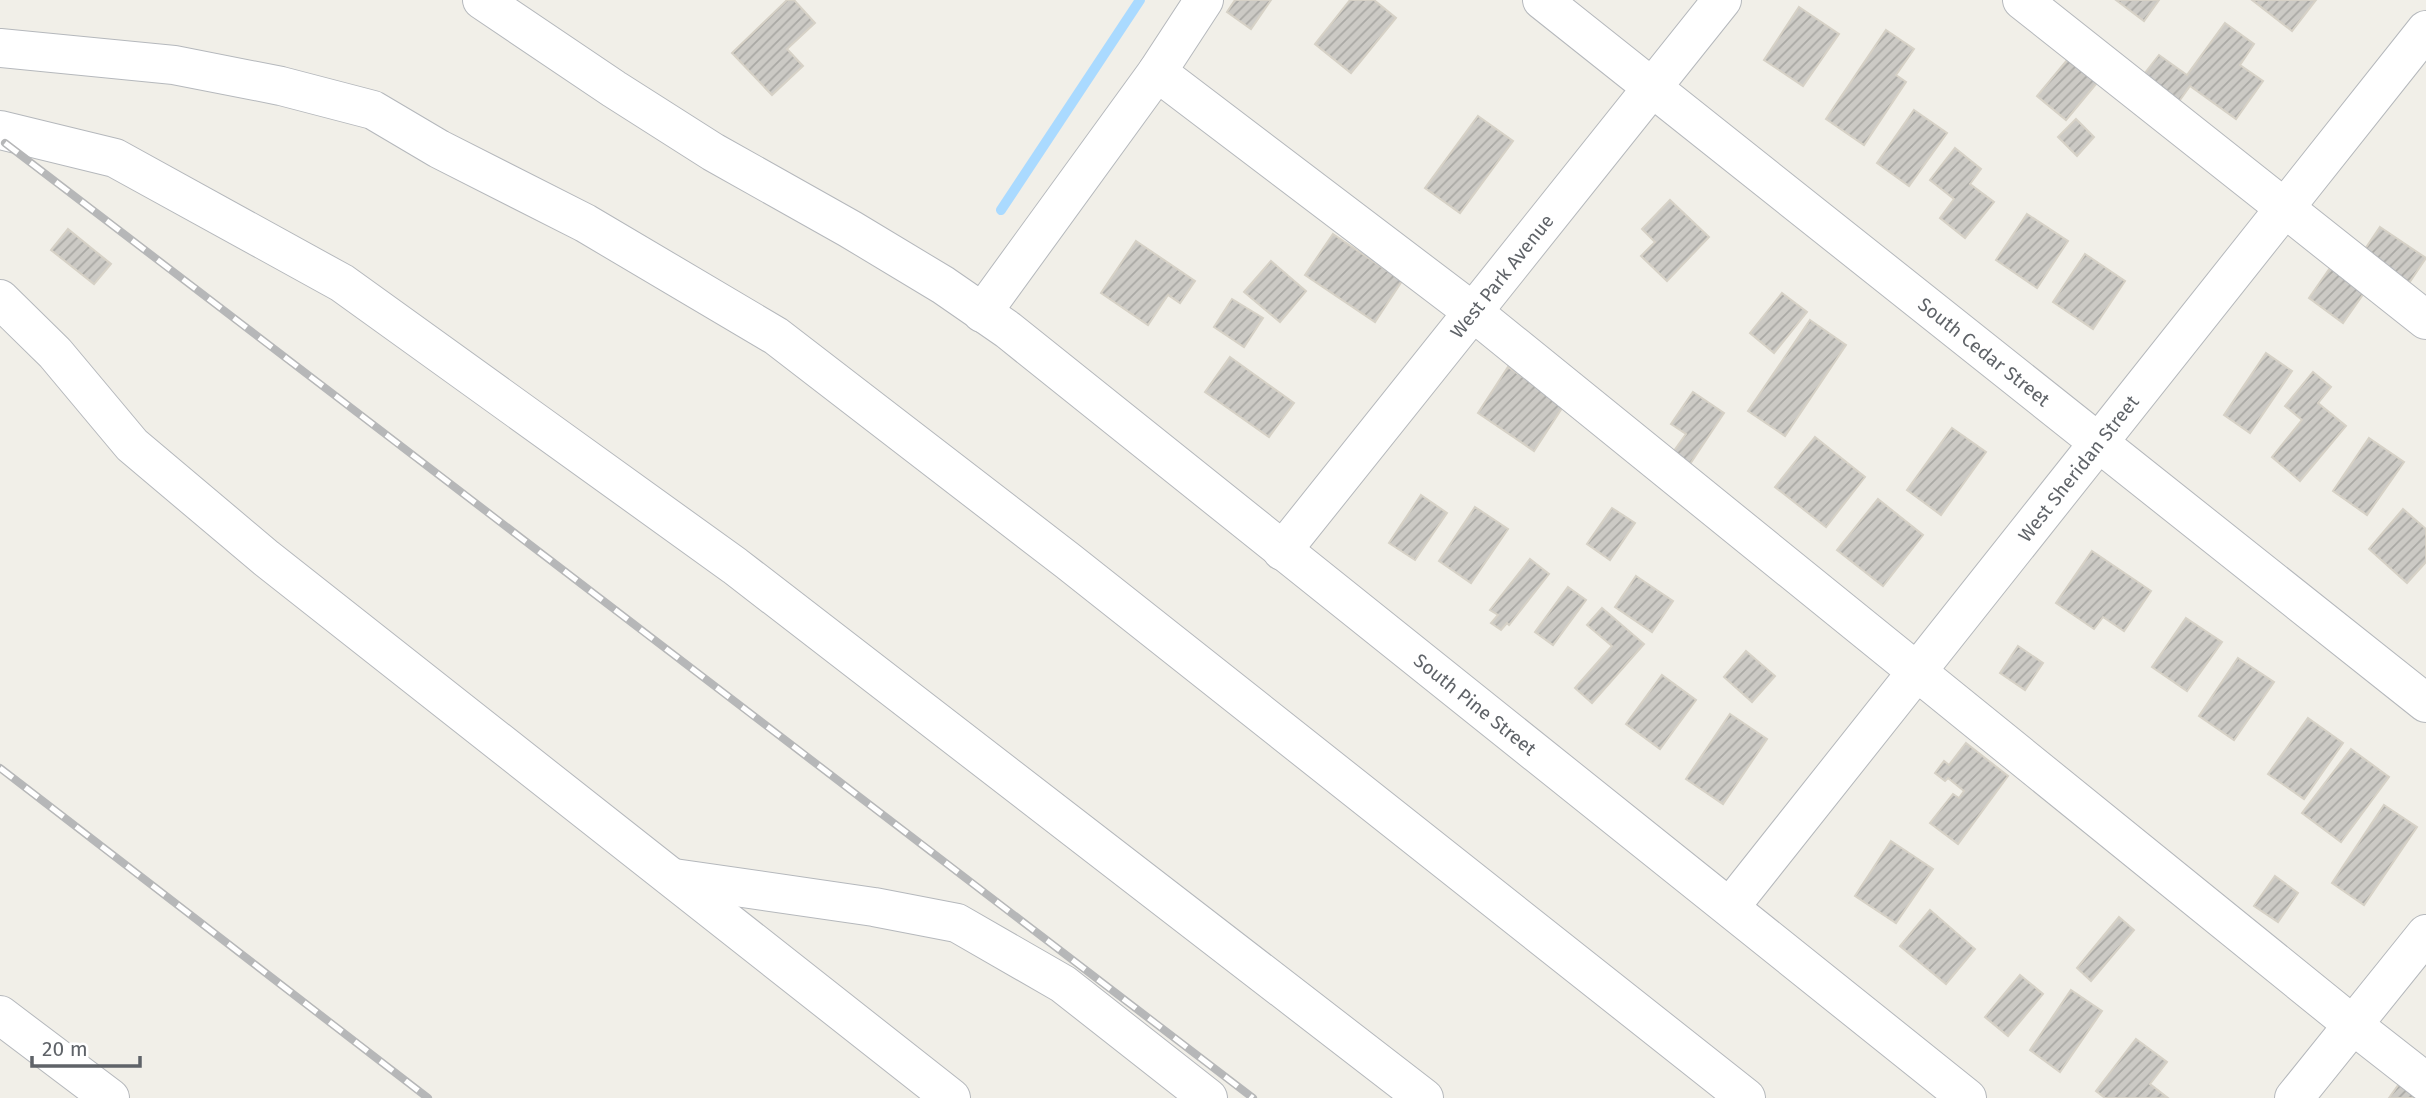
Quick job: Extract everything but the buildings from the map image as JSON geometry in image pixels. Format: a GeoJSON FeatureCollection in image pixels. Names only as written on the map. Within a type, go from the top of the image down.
{"type":"FeatureCollection","features":[{"type":"Feature","properties":{"kind":"street","name":"South Pine Street"},"geometry":{"type":"LineString","coordinates":[[482,0],[691,138],[850,229],[1008,330],[1967,1098]]}},
{"type":"Feature","properties":{"kind":"street"},"geometry":{"type":"LineString","coordinates":[[982,313],[1157,72],[1204,0]]}},
{"type":"Feature","properties":{"kind":"street","name":"South Cedar Street"},"geometry":{"type":"LineString","coordinates":[[1542,0],[2426,703]]}},
{"type":"Feature","properties":{"kind":"street","name":"West Park Avenue"},"geometry":{"type":"LineString","coordinates":[[1282,551],[1722,0]]}},
{"type":"Feature","properties":{"kind":"street"},"geometry":{"type":"LineString","coordinates":[[2022,0],[2426,320]]}},
{"type":"Feature","properties":{"kind":"street","name":"West Sheridan Street"},"geometry":{"type":"LineString","coordinates":[[1730,907],[2426,30]]}},
{"type":"Feature","properties":{"kind":"street"},"geometry":{"type":"LineString","coordinates":[[0,48],[174,65],[281,86],[373,110],[439,149],[585,223],[776,336],[1069,561],[1746,1098]]}},
{"type":"Feature","properties":{"kind":"street"},"geometry":{"type":"LineString","coordinates":[[1157,72],[1473,312],[2426,1082]]}},
{"type":"Feature","properties":{"kind":"street"},"geometry":{"type":"LineString","coordinates":[[0,131],[115,158],[342,283],[735,566],[1424,1098]]}},
{"type":"Feature","properties":{"kind":"street"},"geometry":{"type":"LineString","coordinates":[[0,299],[55,353],[132,445],[266,558],[951,1098]]}},
{"type":"Feature","properties":{"kind":"street"},"geometry":{"type":"LineString","coordinates":[[672,877],[874,907],[957,923],[1063,984],[1208,1098]]}},
{"type":"Feature","properties":{"kind":"street"},"geometry":{"type":"LineString","coordinates":[[2294,1098],[2426,934]]}},
{"type":"Feature","properties":{"kind":"street"},"geometry":{"type":"LineString","coordinates":[[0,1015],[110,1098]]}},
{"type":"Feature","properties":{"kind":"waterway"},"geometry":{"type":"LineString","coordinates":[[1001,210],[1140,0]]}},
{"type":"Feature","properties":{"kind":"railway"},"geometry":{"type":"LineString","coordinates":[[5,143],[1253,1098]]}},
{"type":"Feature","properties":{"kind":"railway"},"geometry":{"type":"LineString","coordinates":[[0,768],[428,1098]]}}]}
